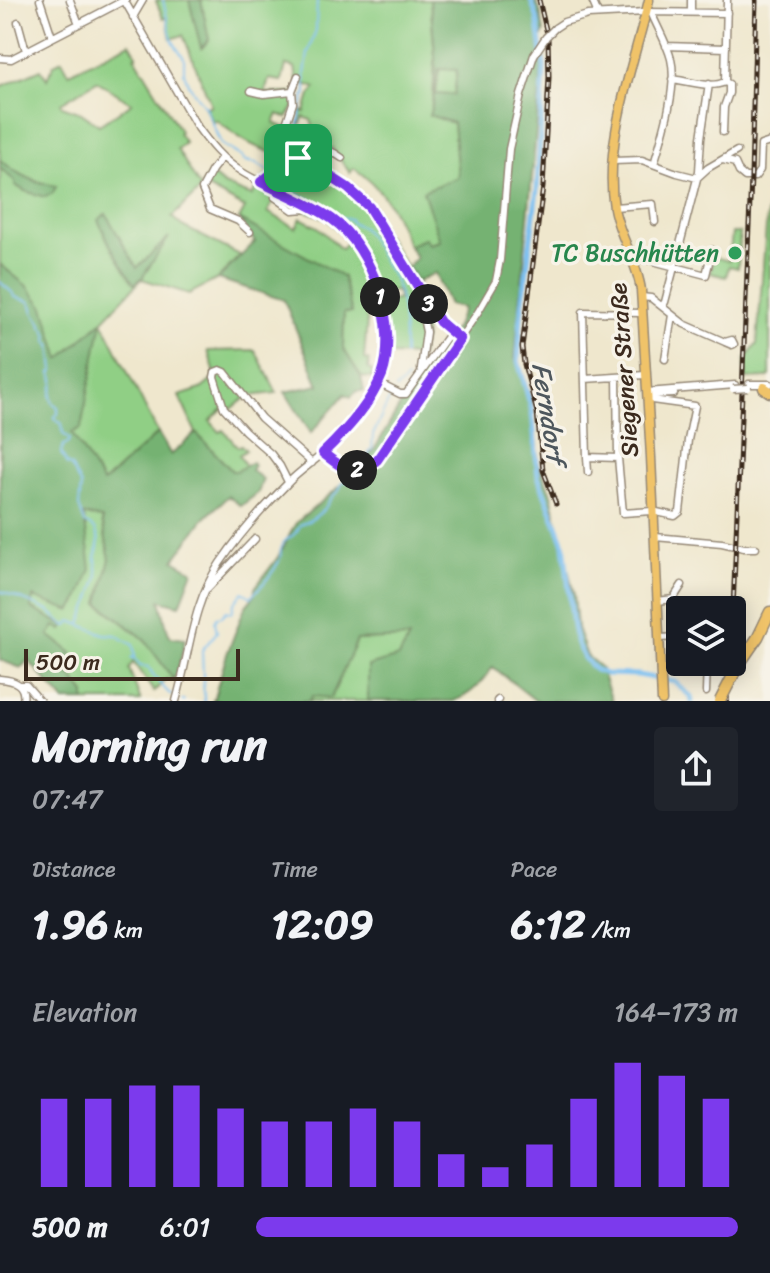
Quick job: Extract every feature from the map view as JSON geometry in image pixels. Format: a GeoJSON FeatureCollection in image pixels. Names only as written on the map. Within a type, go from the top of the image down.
{"type":"FeatureCollection","features":[{"type":"Feature","properties":{"kind":"highway"},"geometry":{"type":"LineString","coordinates":[[746,657],[770,612]]}},
{"type":"Feature","properties":{"kind":"highway"},"geometry":{"type":"LineString","coordinates":[[746,659],[770,623]]}},
{"type":"Feature","properties":{"kind":"highway"},"geometry":{"type":"LineString","coordinates":[[722,701],[735,676]]}},
{"type":"Feature","properties":{"kind":"main road","name":"Siegener Straße"},"geometry":{"type":"LineString","coordinates":[[649,0],[618,121],[612,180],[614,207],[639,278],[641,297],[645,375],[650,399],[652,511],[662,699]]}},
{"type":"Feature","properties":{"kind":"street"},"geometry":{"type":"LineString","coordinates":[[40,0],[52,37]]}},
{"type":"Feature","properties":{"kind":"street"},"geometry":{"type":"LineString","coordinates":[[70,0],[79,24]]}},
{"type":"Feature","properties":{"kind":"street"},"geometry":{"type":"LineString","coordinates":[[106,0],[111,8]]}},
{"type":"Feature","properties":{"kind":"street"},"geometry":{"type":"LineString","coordinates":[[0,58],[11,59],[124,0],[196,125],[222,157],[242,172],[265,180],[334,220],[349,235],[369,265],[378,289],[385,318],[386,342],[385,362],[378,383],[362,410],[323,453],[288,482],[222,561],[205,591],[188,642],[176,701]]}},
{"type":"Feature","properties":{"kind":"street"},"geometry":{"type":"LineString","coordinates":[[133,17],[143,0]]}},
{"type":"Feature","properties":{"kind":"street"},"geometry":{"type":"LineString","coordinates":[[592,0],[598,14]]}},
{"type":"Feature","properties":{"kind":"street"},"geometry":{"type":"LineString","coordinates":[[691,0],[691,12]]}},
{"type":"Feature","properties":{"kind":"street"},"geometry":{"type":"LineString","coordinates":[[725,82],[727,0]]}},
{"type":"Feature","properties":{"kind":"street"},"geometry":{"type":"LineString","coordinates":[[648,12],[671,57],[672,79],[667,121],[654,164]]}},
{"type":"Feature","properties":{"kind":"street"},"geometry":{"type":"LineString","coordinates":[[323,453],[347,470],[362,470],[377,460],[496,281],[509,149],[534,55],[546,37],[555,28],[576,18],[598,14],[727,13]]}},
{"type":"Feature","properties":{"kind":"street"},"geometry":{"type":"LineString","coordinates":[[18,22],[26,51]]}},
{"type":"Feature","properties":{"kind":"street"},"geometry":{"type":"LineString","coordinates":[[666,46],[726,48]]}},
{"type":"Feature","properties":{"kind":"street"},"geometry":{"type":"LineString","coordinates":[[298,76],[282,136],[293,138],[298,158]]}},
{"type":"Feature","properties":{"kind":"street"},"geometry":{"type":"LineString","coordinates":[[672,79],[721,85],[725,82]]}},
{"type":"Feature","properties":{"kind":"street"},"geometry":{"type":"LineString","coordinates":[[723,132],[724,107],[729,93],[729,84],[725,82]]}},
{"type":"Feature","properties":{"kind":"street"},"geometry":{"type":"LineString","coordinates":[[662,306],[697,178],[709,84]]}},
{"type":"Feature","properties":{"kind":"street"},"geometry":{"type":"LineString","coordinates":[[251,91],[278,94],[292,91]]}},
{"type":"Feature","properties":{"kind":"street"},"geometry":{"type":"LineString","coordinates":[[723,160],[735,163],[745,177],[755,177],[760,170],[761,145],[770,142]]}},
{"type":"Feature","properties":{"kind":"street"},"geometry":{"type":"LineString","coordinates":[[308,162],[314,151],[321,149],[342,158]]}},
{"type":"Feature","properties":{"kind":"street"},"geometry":{"type":"LineString","coordinates":[[697,178],[737,151]]}},
{"type":"Feature","properties":{"kind":"street"},"geometry":{"type":"LineString","coordinates":[[222,157],[202,189],[210,209],[238,221],[250,232]]}},
{"type":"Feature","properties":{"kind":"street"},"geometry":{"type":"LineString","coordinates":[[265,180],[286,163],[298,158],[348,188],[369,207],[440,322],[460,339]]}},
{"type":"Feature","properties":{"kind":"street"},"geometry":{"type":"LineString","coordinates":[[613,161],[642,160],[697,178]]}},
{"type":"Feature","properties":{"kind":"street"},"geometry":{"type":"LineString","coordinates":[[275,197],[293,210],[306,209],[310,205]]}},
{"type":"Feature","properties":{"kind":"street"},"geometry":{"type":"LineString","coordinates":[[614,207],[653,204],[655,222]]}},
{"type":"Feature","properties":{"kind":"street"},"geometry":{"type":"LineString","coordinates":[[632,259],[649,260],[706,275],[712,250]]}},
{"type":"Feature","properties":{"kind":"street"},"geometry":{"type":"LineString","coordinates":[[417,286],[426,332],[420,373]]}},
{"type":"Feature","properties":{"kind":"street"},"geometry":{"type":"LineString","coordinates":[[641,297],[651,298],[684,324],[725,342]]}},
{"type":"Feature","properties":{"kind":"street"},"geometry":{"type":"LineString","coordinates":[[588,472],[583,311],[642,313]]}},
{"type":"Feature","properties":{"kind":"street"},"geometry":{"type":"LineString","coordinates":[[665,359],[672,315]]}},
{"type":"Feature","properties":{"kind":"street"},"geometry":{"type":"LineString","coordinates":[[378,383],[406,394],[451,331]]}},
{"type":"Feature","properties":{"kind":"street"},"geometry":{"type":"LineString","coordinates":[[288,482],[271,454],[224,408],[215,372],[220,370],[229,376],[261,418],[312,463]]}},
{"type":"Feature","properties":{"kind":"street"},"geometry":{"type":"LineString","coordinates":[[585,379],[645,375]]}},
{"type":"Feature","properties":{"kind":"street"},"geometry":{"type":"LineString","coordinates":[[617,377],[618,458],[623,513],[652,511],[675,516],[680,512],[695,406],[650,399]]}},
{"type":"Feature","properties":{"kind":"street"},"geometry":{"type":"LineString","coordinates":[[650,399],[734,387],[768,387]]}},
{"type":"Feature","properties":{"kind":"street"},"geometry":{"type":"LineString","coordinates":[[587,457],[618,458]]}},
{"type":"Feature","properties":{"kind":"street"},"geometry":{"type":"LineString","coordinates":[[655,537],[756,548]]}},
{"type":"Feature","properties":{"kind":"street"},"geometry":{"type":"LineString","coordinates":[[205,591],[255,539]]}},
{"type":"Feature","properties":{"kind":"street"},"geometry":{"type":"LineString","coordinates":[[658,601],[673,599],[682,585]]}},
{"type":"Feature","properties":{"kind":"street"},"geometry":{"type":"LineString","coordinates":[[659,638],[666,638]]}},
{"type":"Feature","properties":{"kind":"street"},"geometry":{"type":"LineString","coordinates":[[706,692],[707,676]]}},
{"type":"Feature","properties":{"kind":"street"},"geometry":{"type":"LineString","coordinates":[[0,679],[26,685],[40,701]]}},
{"type":"Feature","properties":{"kind":"street"},"geometry":{"type":"LineString","coordinates":[[20,685],[23,701]]}},
{"type":"Feature","properties":{"kind":"street"},"geometry":{"type":"LineString","coordinates":[[652,701],[662,699]]}},
{"type":"Feature","properties":{"kind":"green space"},"geometry":{"type":"Polygon","coordinates":[[[189,0],[202,48],[209,40],[201,0],[430,0],[435,57],[433,93],[436,93],[439,68],[458,70],[454,96],[433,94],[431,108],[435,97],[454,98],[452,111],[431,109],[429,115],[453,123],[458,177],[440,241],[428,244],[424,238],[409,246],[382,194],[354,168],[350,173],[332,148],[303,159],[296,140],[314,130],[311,120],[304,117],[300,125],[301,111],[305,112],[310,95],[316,88],[297,81],[295,67],[286,65],[282,81],[269,79],[265,93],[292,93],[297,102],[287,118],[278,114],[274,123],[294,132],[286,169],[303,181],[314,164],[360,198],[417,282],[425,332],[421,356],[388,355],[381,304],[399,299],[396,290],[384,293],[384,296],[364,301],[367,320],[364,359],[369,361],[372,378],[361,377],[343,348],[344,313],[351,313],[239,219],[245,208],[202,185],[209,173],[224,185],[252,196],[258,185],[277,167],[274,153],[244,140],[216,120],[213,122],[205,108],[211,105],[183,35],[171,39],[167,18],[163,18],[156,1],[189,0]],[[275,198],[268,212],[296,228],[301,218],[318,227],[341,249],[349,240],[326,218],[306,211],[293,211],[275,198]]]}},
{"type":"Feature","properties":{"kind":"green space"},"geometry":{"type":"Polygon","coordinates":[[[189,0],[201,0],[209,40],[201,48],[189,0]]]}},
{"type":"Feature","properties":{"kind":"green space"},"geometry":{"type":"Polygon","coordinates":[[[430,0],[535,0],[540,11],[544,33],[539,40],[542,68],[515,358],[532,400],[538,461],[551,494],[574,595],[577,628],[587,656],[600,667],[612,701],[536,701],[493,667],[471,692],[453,701],[368,701],[368,666],[399,657],[409,638],[357,640],[331,698],[312,696],[310,701],[213,701],[245,607],[296,523],[339,487],[374,450],[420,368],[455,329],[463,308],[449,305],[435,273],[417,282],[408,267],[416,258],[409,246],[425,238],[429,244],[440,241],[423,191],[458,177],[453,123],[429,115],[435,89],[430,0]],[[439,69],[436,94],[454,95],[457,70],[439,69]]]}},
{"type":"Feature","properties":{"kind":"green space"},"geometry":{"type":"Polygon","coordinates":[[[130,43],[137,55],[135,57],[180,131],[178,133],[185,143],[177,149],[201,189],[172,217],[182,226],[240,255],[218,279],[189,294],[142,279],[102,321],[158,433],[103,483],[80,447],[103,495],[102,522],[110,559],[99,604],[143,638],[174,680],[166,679],[154,692],[133,662],[129,669],[141,701],[85,701],[85,694],[62,664],[72,653],[48,635],[53,629],[5,616],[0,168],[25,191],[45,197],[56,187],[21,174],[0,160],[0,87],[41,69],[47,79],[54,64],[62,60],[69,73],[130,43]],[[97,81],[61,103],[99,125],[132,103],[97,81]],[[105,214],[99,220],[134,284],[166,241],[137,268],[105,214]]]}},
{"type":"Feature","properties":{"kind":"green space"},"geometry":{"type":"Polygon","coordinates":[[[0,160],[26,177],[56,186],[53,193],[45,197],[15,185],[15,181],[0,168],[0,160]]]}},
{"type":"Feature","properties":{"kind":"green space"},"geometry":{"type":"Polygon","coordinates":[[[770,176],[770,376],[746,379],[745,360],[757,344],[770,176]]]}},
{"type":"Feature","properties":{"kind":"green space"},"geometry":{"type":"Polygon","coordinates":[[[106,214],[137,268],[169,237],[142,278],[134,284],[98,220],[106,214]]]}},
{"type":"Feature","properties":{"kind":"green space"},"geometry":{"type":"Polygon","coordinates":[[[239,219],[343,277],[352,313],[344,313],[343,348],[361,377],[364,391],[357,391],[351,397],[345,394],[311,433],[285,392],[319,385],[284,300],[218,279],[255,242],[239,219]]]}},
{"type":"Feature","properties":{"kind":"green space","name":"TC Buschhütten"},"geometry":{"type":"Polygon","coordinates":[[[732,233],[740,233],[738,268],[729,266],[726,277],[710,273],[714,257],[729,261],[732,233]]]}},
{"type":"Feature","properties":{"kind":"green space"},"geometry":{"type":"Polygon","coordinates":[[[0,264],[28,287],[44,307],[60,359],[102,321],[81,428],[72,433],[103,483],[158,433],[171,455],[196,433],[232,471],[252,462],[251,470],[263,479],[258,493],[241,506],[228,496],[203,520],[174,560],[193,571],[180,605],[160,600],[171,637],[185,639],[174,680],[143,638],[99,603],[110,559],[102,519],[84,515],[91,569],[80,597],[71,611],[33,597],[31,608],[65,626],[62,630],[55,626],[49,635],[72,653],[62,665],[85,694],[85,701],[64,701],[28,660],[21,668],[0,660],[0,264]]]}},
{"type":"Feature","properties":{"kind":"green space"},"geometry":{"type":"Polygon","coordinates":[[[255,350],[277,393],[248,396],[229,411],[223,409],[210,421],[238,447],[241,445],[246,450],[239,455],[246,466],[236,472],[196,433],[179,396],[201,389],[216,377],[208,351],[255,350]]]}},
{"type":"Feature","properties":{"kind":"green space"},"geometry":{"type":"Polygon","coordinates":[[[411,638],[399,657],[368,667],[368,701],[310,701],[312,695],[331,697],[357,640],[411,638]]]}},
{"type":"Feature","properties":{"kind":"waterway"},"geometry":{"type":"LineString","coordinates":[[163,0],[172,40],[184,58],[188,84],[205,107],[221,144],[245,161],[256,163],[268,171]]}},
{"type":"Feature","properties":{"kind":"waterway"},"geometry":{"type":"LineString","coordinates":[[293,134],[298,129],[306,92],[305,74],[316,30],[317,0]]}},
{"type":"Feature","properties":{"kind":"waterway","name":"Ferndorf"},"geometry":{"type":"LineString","coordinates":[[531,0],[537,17],[544,67],[537,190],[518,361],[532,411],[538,476],[564,544],[573,626],[584,658],[595,670],[606,674],[638,675],[675,682],[692,701]]}},
{"type":"Feature","properties":{"kind":"waterway"},"geometry":{"type":"LineString","coordinates":[[272,177],[274,184],[311,200],[337,217],[350,219],[367,233],[399,292],[404,356]]}},
{"type":"Feature","properties":{"kind":"waterway"},"geometry":{"type":"LineString","coordinates":[[0,282],[15,297],[29,301],[51,345],[54,370],[51,373],[54,382],[51,397],[58,407],[58,414],[54,417],[62,424],[63,434],[70,439],[61,453],[81,486],[79,506],[85,523],[95,529],[99,540],[96,558],[98,577],[90,601]]}},
{"type":"Feature","properties":{"kind":"waterway"},"geometry":{"type":"LineString","coordinates":[[396,389],[407,379]]}},
{"type":"Feature","properties":{"kind":"waterway"},"geometry":{"type":"LineString","coordinates":[[360,467],[372,449],[373,435],[392,393]]}},
{"type":"Feature","properties":{"kind":"waterway"},"geometry":{"type":"LineString","coordinates":[[204,701],[202,650],[217,632],[217,617],[227,611],[232,613],[234,604],[243,592],[251,597],[255,593],[280,559],[283,543],[296,533],[300,525],[322,511],[342,483],[351,479],[356,472]]}},
{"type":"Feature","properties":{"kind":"waterway"},"geometry":{"type":"LineString","coordinates":[[0,591],[48,611],[65,625],[68,626],[71,621],[104,634],[116,635],[133,645],[135,656],[131,658],[140,666],[149,667],[173,696]]}},
{"type":"Feature","properties":{"kind":"waterway"},"geometry":{"type":"LineString","coordinates":[[81,624],[89,603]]}},
{"type":"Feature","properties":{"kind":"railway"},"geometry":{"type":"LineString","coordinates":[[539,0],[548,38],[549,77],[543,187],[522,347],[537,412],[543,470],[556,504]]}},
{"type":"Feature","properties":{"kind":"railway"},"geometry":{"type":"LineString","coordinates":[[734,596],[756,0]]}},
{"type":"Feature","properties":{"kind":"railway"},"geometry":{"type":"LineString","coordinates":[[727,701],[728,676]]}},
{"type":"Feature","properties":{"kind":"place","name":"TC Buschhütten"},"geometry":{"type":"Point","coordinates":[735,253]}},
{"type":"Feature","properties":{"kind":"route"},"geometry":{"type":"LineString","coordinates":[[298,158],[348,188],[369,207],[440,322],[460,339],[377,460],[362,470],[347,470],[323,453],[362,410],[378,383],[386,353],[384,310],[369,265],[349,235],[334,220],[310,205],[261,182],[298,158]]}}]}
